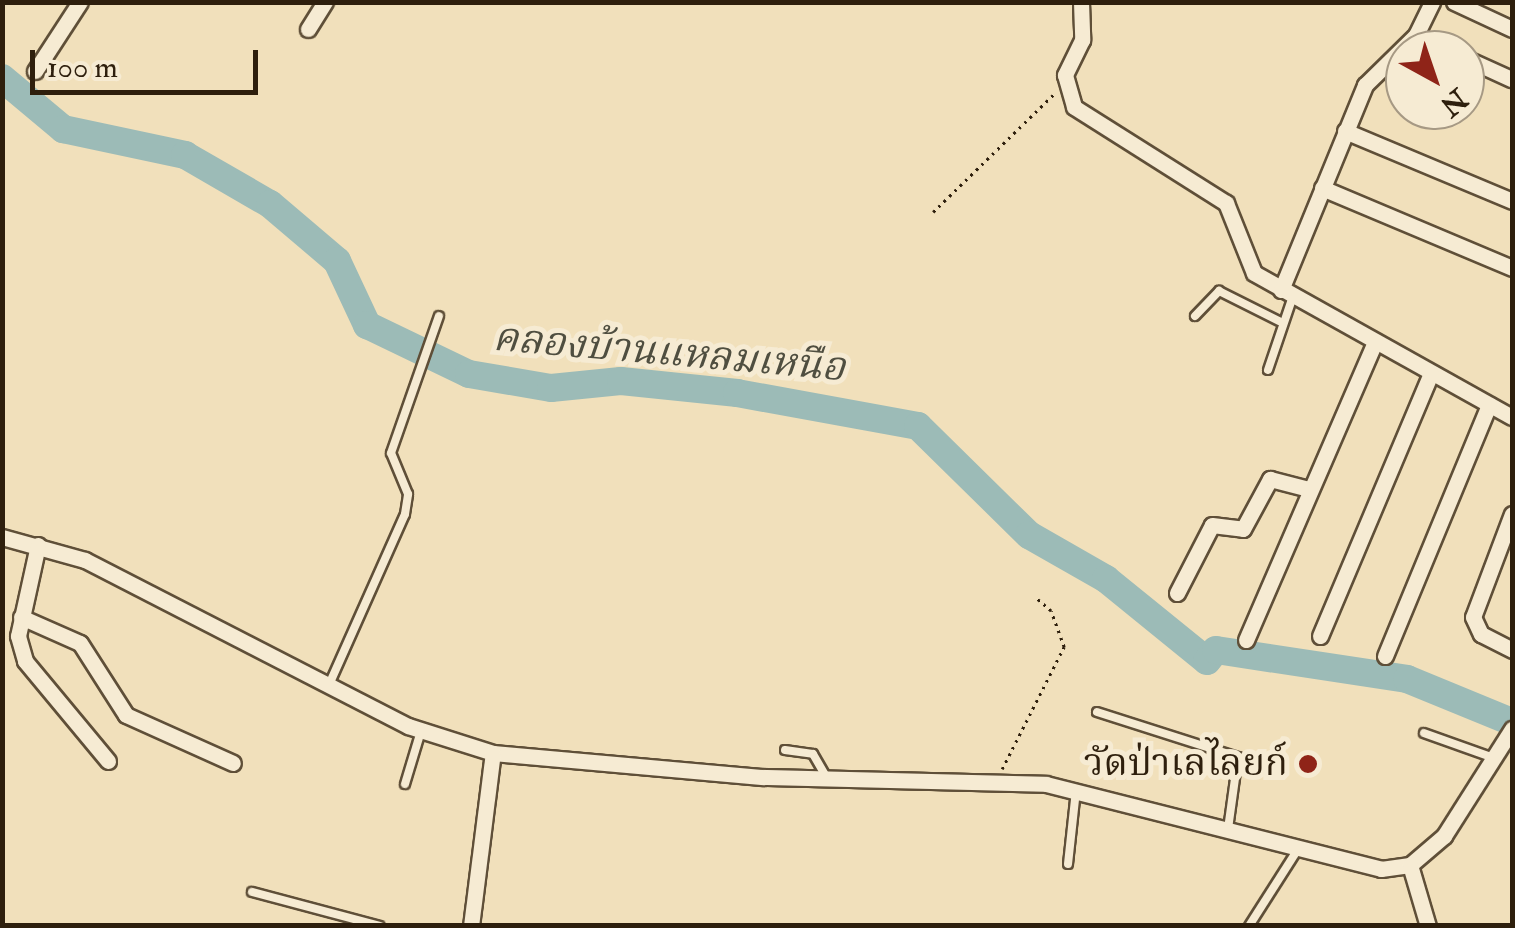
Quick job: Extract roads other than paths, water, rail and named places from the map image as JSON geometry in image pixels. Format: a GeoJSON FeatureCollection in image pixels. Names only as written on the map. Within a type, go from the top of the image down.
{"type":"FeatureCollection","features":[{"type":"Feature","properties":{"kind":"street"},"geometry":{"type":"LineString","coordinates":[[34,72],[80,2]]}},
{"type":"Feature","properties":{"kind":"street"},"geometry":{"type":"LineString","coordinates":[[308,30],[325,2]]}},
{"type":"Feature","properties":{"kind":"street"},"geometry":{"type":"LineString","coordinates":[[1081,2],[1087,19],[1064,92],[1087,116],[1226,204],[1249,268],[1287,293],[1512,417]]}},
{"type":"Feature","properties":{"kind":"street"},"geometry":{"type":"LineString","coordinates":[[1418,30],[1432,2]]}},
{"type":"Feature","properties":{"kind":"street"},"geometry":{"type":"LineString","coordinates":[[1454,2],[1512,29]]}},
{"type":"Feature","properties":{"kind":"street"},"geometry":{"type":"LineString","coordinates":[[1287,293],[1345,131],[1365,85],[1385,65]]}},
{"type":"Feature","properties":{"kind":"street"},"geometry":{"type":"LineString","coordinates":[[1485,67],[1512,78],[1512,93]]}},
{"type":"Feature","properties":{"kind":"street"},"geometry":{"type":"LineString","coordinates":[[1345,131],[1512,202]]}},
{"type":"Feature","properties":{"kind":"street"},"geometry":{"type":"LineString","coordinates":[[1322,188],[1512,268]]}},
{"type":"Feature","properties":{"kind":"street"},"geometry":{"type":"LineString","coordinates":[[1246,640],[1376,342]]}},
{"type":"Feature","properties":{"kind":"street"},"geometry":{"type":"LineString","coordinates":[[1320,636],[1431,374]]}},
{"type":"Feature","properties":{"kind":"street"},"geometry":{"type":"LineString","coordinates":[[1385,656],[1490,406]]}},
{"type":"Feature","properties":{"kind":"street"},"geometry":{"type":"LineString","coordinates":[[1177,593],[1212,525],[1243,529],[1270,479],[1309,489]]}},
{"type":"Feature","properties":{"kind":"street"},"geometry":{"type":"LineString","coordinates":[[1512,514],[1473,617],[1481,634],[1512,650]]}},
{"type":"Feature","properties":{"kind":"street"},"geometry":{"type":"LineString","coordinates":[[2,536],[38,545],[160,596],[328,687],[421,730],[493,753],[828,780],[999,780],[1076,790],[1381,870],[1410,865],[1444,836],[1512,731]]}},
{"type":"Feature","properties":{"kind":"street"},"geometry":{"type":"LineString","coordinates":[[38,545],[18,636],[42,690],[108,761]]}},
{"type":"Feature","properties":{"kind":"street"},"geometry":{"type":"LineString","coordinates":[[21,618],[80,643],[126,715],[233,763]]}},
{"type":"Feature","properties":{"kind":"street"},"geometry":{"type":"LineString","coordinates":[[471,926],[493,753]]}},
{"type":"Feature","properties":{"kind":"street"},"geometry":{"type":"LineString","coordinates":[[1410,865],[1428,926]]}},
{"type":"Feature","properties":{"kind":"lane"},"geometry":{"type":"LineString","coordinates":[[1194,316],[1219,291],[1279,321]]}},
{"type":"Feature","properties":{"kind":"lane"},"geometry":{"type":"LineString","coordinates":[[1268,370],[1287,293]]}},
{"type":"Feature","properties":{"kind":"lane"},"geometry":{"type":"LineString","coordinates":[[328,687],[405,514],[408,494],[391,454],[440,316]]}},
{"type":"Feature","properties":{"kind":"lane"},"geometry":{"type":"LineString","coordinates":[[1096,712],[1238,758],[1228,829]]}},
{"type":"Feature","properties":{"kind":"lane"},"geometry":{"type":"LineString","coordinates":[[405,784],[421,730]]}},
{"type":"Feature","properties":{"kind":"lane"},"geometry":{"type":"LineString","coordinates":[[1424,734],[1494,758]]}},
{"type":"Feature","properties":{"kind":"lane"},"geometry":{"type":"LineString","coordinates":[[786,750],[813,754],[828,780]]}},
{"type":"Feature","properties":{"kind":"lane"},"geometry":{"type":"LineString","coordinates":[[1068,864],[1076,790]]}},
{"type":"Feature","properties":{"kind":"lane"},"geometry":{"type":"LineString","coordinates":[[1248,926],[1298,849]]}},
{"type":"Feature","properties":{"kind":"lane"},"geometry":{"type":"LineString","coordinates":[[252,892],[380,926]]}},
{"type":"Feature","properties":{"kind":"waterway","name":"คลองบ้านแหลมเหนือ"},"geometry":{"type":"LineString","coordinates":[[2,78],[63,129],[185,155],[270,204],[337,261],[367,325],[469,374],[551,388],[621,381],[737,393],[918,426],[1029,535],[1106,579],[1207,661],[1216,650],[1407,679],[1512,722]]}},
{"type":"Feature","properties":{"kind":"place","name":"วัดป่าเลไลยก์"},"geometry":{"type":"Point","coordinates":[1308,764]}}]}
